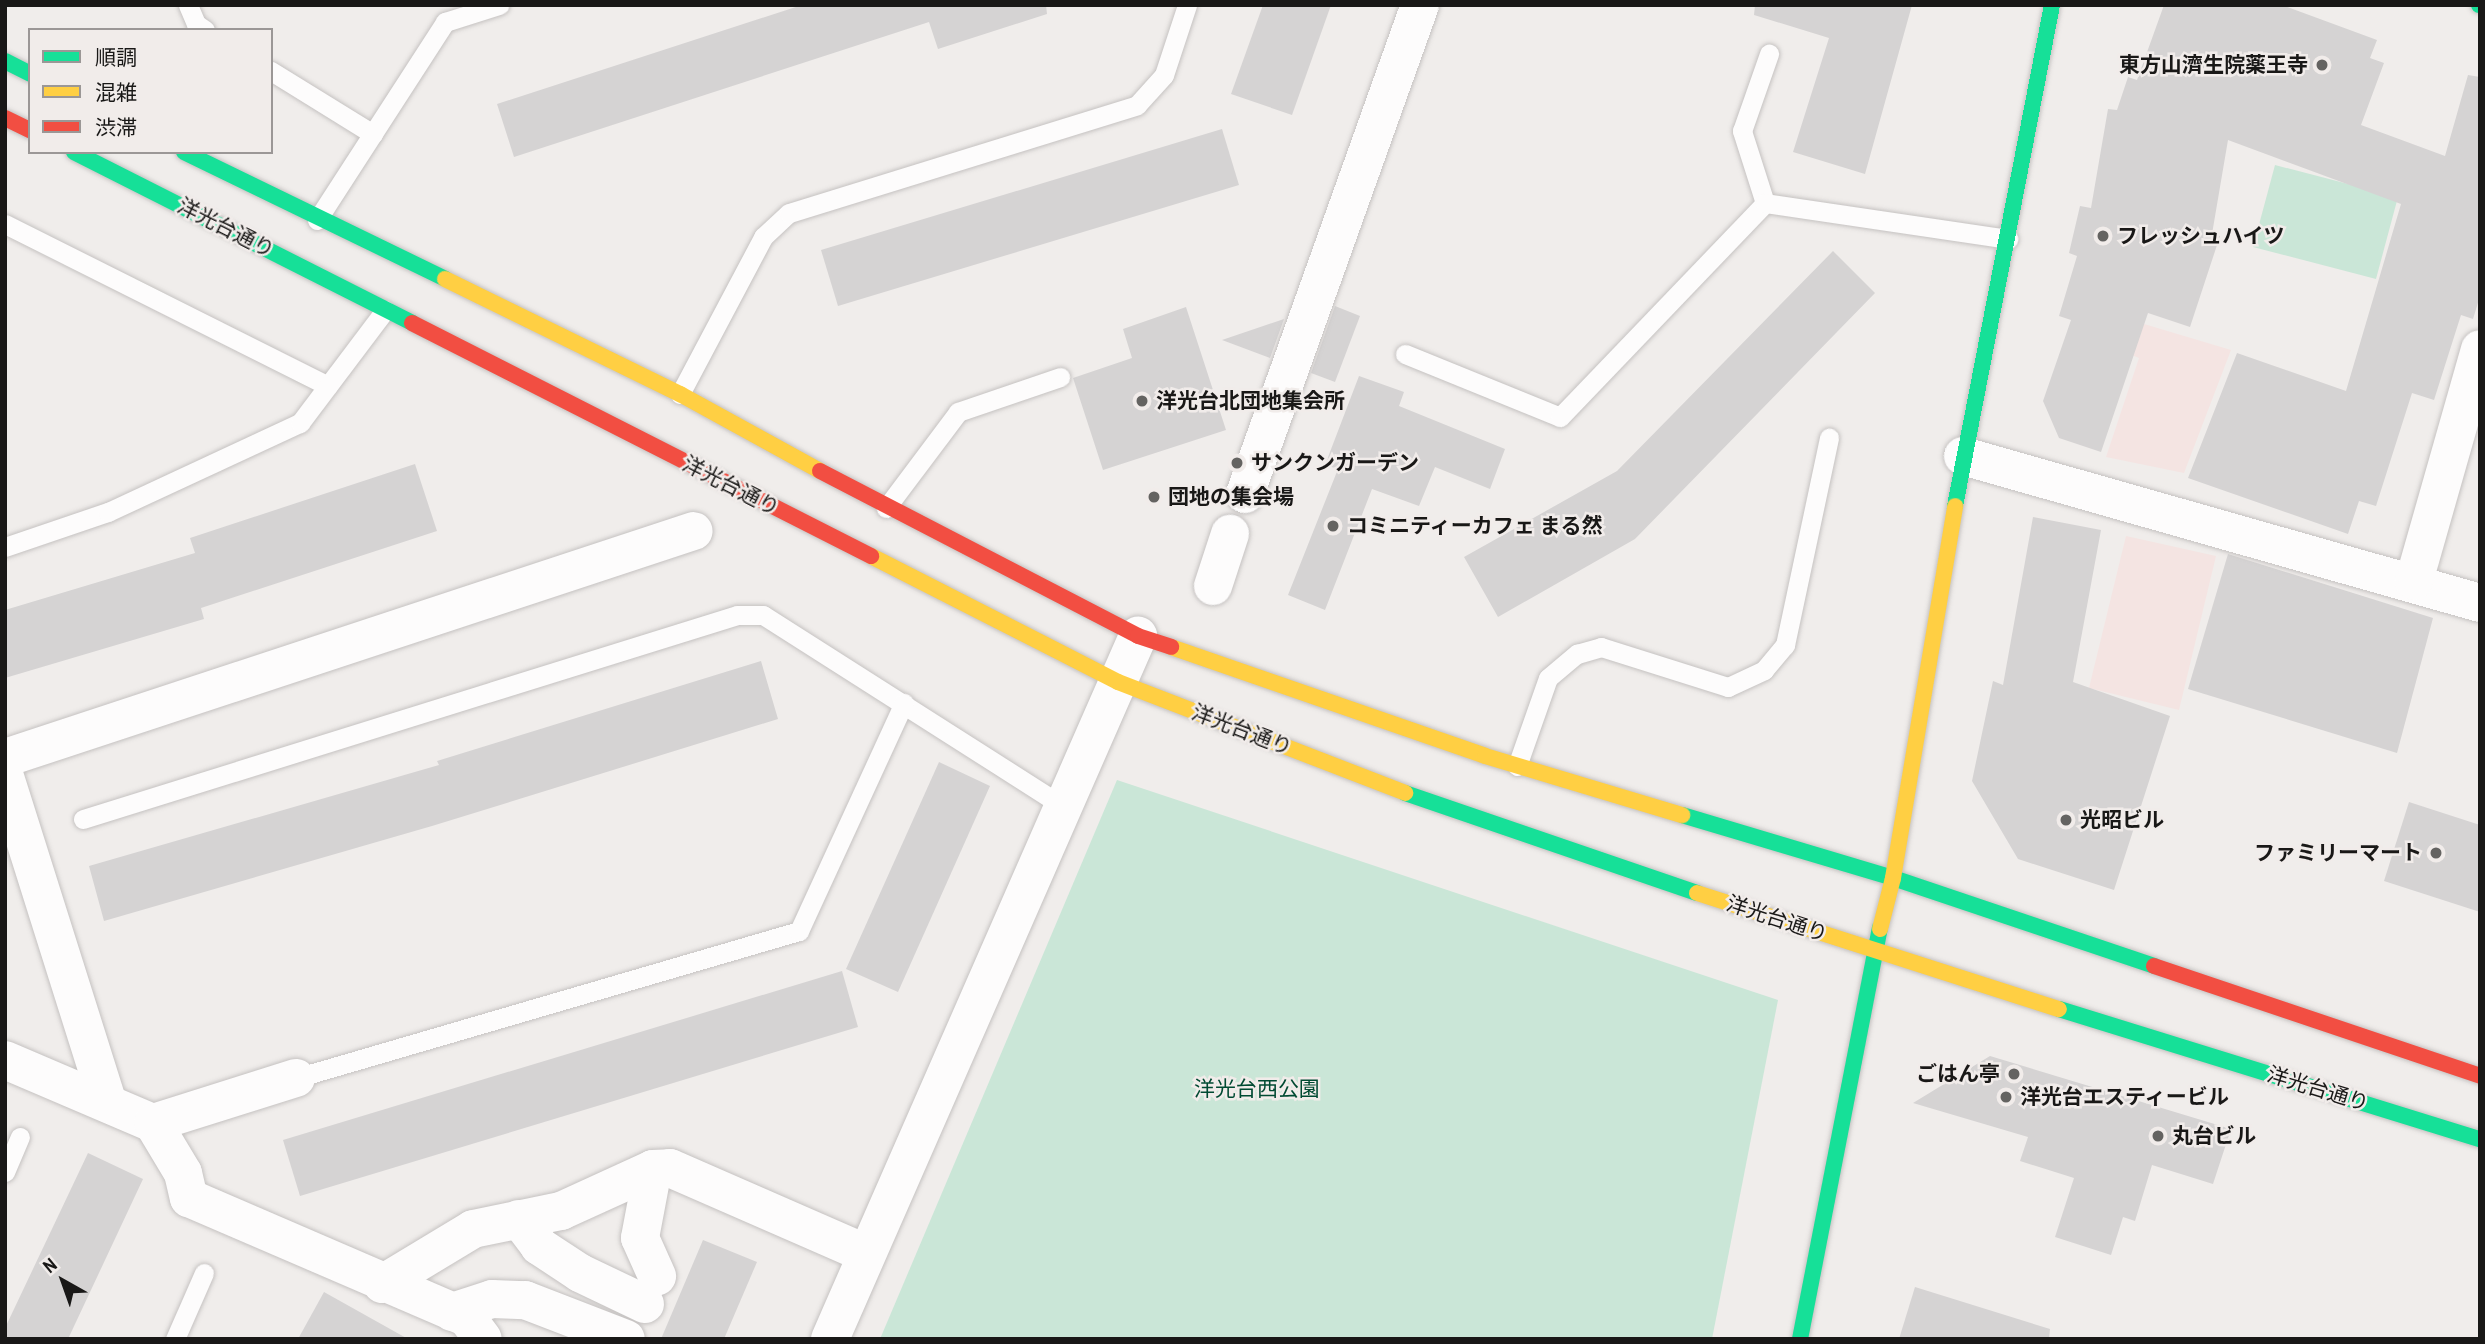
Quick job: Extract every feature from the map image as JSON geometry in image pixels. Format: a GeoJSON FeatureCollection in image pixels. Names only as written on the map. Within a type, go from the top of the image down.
{"type":"FeatureCollection","features":[{"type":"Feature","properties":{"kind":"street"},"geometry":{"type":"LineString","coordinates":[[1245,494],[1420,5]]}},
{"type":"Feature","properties":{"kind":"street"},"geometry":{"type":"LineString","coordinates":[[1800,1339],[1874,952],[1893,878],[1963,456],[2008,239],[2052,5]]}},
{"type":"Feature","properties":{"kind":"street"},"geometry":{"type":"LineString","coordinates":[[5,61],[28,73]]}},
{"type":"Feature","properties":{"kind":"street"},"geometry":{"type":"LineString","coordinates":[[5,118],[28,130]]}},
{"type":"Feature","properties":{"kind":"street","name":"洋光台通り"},"geometry":{"type":"LineString","coordinates":[[78,154],[1118,682],[1427,802],[1874,952],[2480,1139]]}},
{"type":"Feature","properties":{"kind":"street"},"geometry":{"type":"LineString","coordinates":[[188,154],[317,220],[680,394],[886,508],[1138,636],[1517,766],[1893,878],[2480,1076]]}},
{"type":"Feature","properties":{"kind":"street"},"geometry":{"type":"LineString","coordinates":[[2414,582],[2480,349]]}},
{"type":"Feature","properties":{"kind":"street"},"geometry":{"type":"LineString","coordinates":[[1963,456],[2414,582],[2480,603]]}},
{"type":"Feature","properties":{"kind":"street"},"geometry":{"type":"LineString","coordinates":[[5,758],[694,531]]}},
{"type":"Feature","properties":{"kind":"street"},"geometry":{"type":"LineString","coordinates":[[1213,586],[1230,534]]}},
{"type":"Feature","properties":{"kind":"street"},"geometry":{"type":"LineString","coordinates":[[830,1339],[865,1252],[1060,805],[1138,636]]}},
{"type":"Feature","properties":{"kind":"street"},"geometry":{"type":"LineString","coordinates":[[5,777],[107,1101]]}},
{"type":"Feature","properties":{"kind":"street"},"geometry":{"type":"LineString","coordinates":[[20,1066],[84,1028]]}},
{"type":"Feature","properties":{"kind":"street"},"geometry":{"type":"LineString","coordinates":[[20,1066],[107,1101],[153,1123],[183,1173],[189,1198],[382,1284],[467,1318],[483,1339]]}},
{"type":"Feature","properties":{"kind":"street"},"geometry":{"type":"LineString","coordinates":[[153,1123],[296,1078]]}},
{"type":"Feature","properties":{"kind":"street"},"geometry":{"type":"LineString","coordinates":[[382,1284],[473,1229],[561,1211],[653,1170],[670,1168],[865,1252]]}},
{"type":"Feature","properties":{"kind":"street"},"geometry":{"type":"LineString","coordinates":[[644,1306],[640,1238],[653,1170]]}},
{"type":"Feature","properties":{"kind":"street"},"geometry":{"type":"LineString","coordinates":[[519,1219],[539,1246],[580,1273],[644,1306]]}},
{"type":"Feature","properties":{"kind":"street"},"geometry":{"type":"LineString","coordinates":[[452,1312],[492,1299],[525,1300],[626,1339]]}},
{"type":"Feature","properties":{"kind":"lane"},"geometry":{"type":"LineString","coordinates":[[188,5],[196,24],[202,28]]}},
{"type":"Feature","properties":{"kind":"lane"},"geometry":{"type":"LineString","coordinates":[[317,220],[445,22],[499,5]]}},
{"type":"Feature","properties":{"kind":"lane"},"geometry":{"type":"LineString","coordinates":[[680,394],[763,237],[789,213],[1137,105],[1164,75],[1187,5]]}},
{"type":"Feature","properties":{"kind":"lane"},"geometry":{"type":"LineString","coordinates":[[1765,203],[1742,131],[1769,54]]}},
{"type":"Feature","properties":{"kind":"lane"},"geometry":{"type":"LineString","coordinates":[[273,72],[373,134]]}},
{"type":"Feature","properties":{"kind":"lane"},"geometry":{"type":"LineString","coordinates":[[1765,203],[2008,239]]}},
{"type":"Feature","properties":{"kind":"lane"},"geometry":{"type":"LineString","coordinates":[[1405,354],[1560,417],[1765,203]]}},
{"type":"Feature","properties":{"kind":"lane"},"geometry":{"type":"LineString","coordinates":[[5,224],[328,386]]}},
{"type":"Feature","properties":{"kind":"lane"},"geometry":{"type":"LineString","coordinates":[[5,547],[108,512],[300,423],[385,310]]}},
{"type":"Feature","properties":{"kind":"lane"},"geometry":{"type":"LineString","coordinates":[[886,508],[958,412],[1060,377]]}},
{"type":"Feature","properties":{"kind":"lane"},"geometry":{"type":"LineString","coordinates":[[1517,766],[1548,678],[1577,654],[1601,647],[1728,687],[1764,670],[1785,645],[1829,438]]}},
{"type":"Feature","properties":{"kind":"lane"},"geometry":{"type":"LineString","coordinates":[[83,819],[737,615],[764,615],[1060,805]]}},
{"type":"Feature","properties":{"kind":"lane"},"geometry":{"type":"LineString","coordinates":[[296,1078],[799,931],[904,703]]}},
{"type":"Feature","properties":{"kind":"lane"},"geometry":{"type":"LineString","coordinates":[[5,1172],[20,1137]]}},
{"type":"Feature","properties":{"kind":"lane"},"geometry":{"type":"LineString","coordinates":[[175,1339],[204,1273]]}},
{"type":"Feature","properties":{"kind":"shaded area"},"geometry":{"type":"Polygon","coordinates":[[[2134,321],[2231,350],[2184,473],[2106,457],[2139,358],[2125,352],[2134,321]]]}},
{"type":"Feature","properties":{"kind":"shaded area"},"geometry":{"type":"Polygon","coordinates":[[[2126,536],[2216,556],[2179,710],[2089,688],[2126,536]]]}},
{"type":"Feature","properties":{"kind":"green space"},"geometry":{"type":"Polygon","coordinates":[[[2275,165],[2398,197],[2376,279],[2253,247],[2275,165]]]}},
{"type":"Feature","properties":{"kind":"green space","name":"洋光台西公園"},"geometry":{"type":"Polygon","coordinates":[[[1117,780],[1778,1000],[1712,1339],[880,1339],[1117,780]]]}},
{"type":"Feature","properties":{"kind":"building"},"geometry":{"type":"Polygon","coordinates":[[[802,5],[1046,5],[1047,14],[938,49],[929,22],[514,157],[497,104],[802,5]]]}},
{"type":"Feature","properties":{"kind":"building"},"geometry":{"type":"Polygon","coordinates":[[[1263,5],[1331,5],[1292,115],[1231,94],[1263,5]]]}},
{"type":"Feature","properties":{"kind":"building"},"geometry":{"type":"Polygon","coordinates":[[[1755,5],[1912,5],[1865,174],[1793,152],[1829,38],[1754,15],[1755,5]]]}},
{"type":"Feature","properties":{"kind":"building"},"geometry":{"type":"Polygon","coordinates":[[[2164,5],[2282,5],[2377,40],[2370,58],[2384,63],[2361,125],[2445,156],[2468,75],[2480,77],[2480,296],[2473,319],[2461,315],[2434,400],[2412,393],[2376,506],[2359,501],[2348,534],[2188,478],[2237,353],[2346,391],[2401,204],[2228,140],[2212,234],[2220,236],[2190,327],[2148,313],[2101,452],[2059,438],[2043,401],[2071,320],[2059,316],[2077,256],[2069,253],[2080,206],[2091,208],[2108,109],[2117,110],[2128,77],[2137,80],[2164,5]]]}},
{"type":"Feature","properties":{"kind":"building"},"geometry":{"type":"Polygon","coordinates":[[[1222,129],[1239,185],[838,306],[821,250],[1222,129]]]}},
{"type":"Feature","properties":{"kind":"building"},"geometry":{"type":"Polygon","coordinates":[[[1833,251],[1875,293],[1635,539],[1498,617],[1464,557],[1617,471],[1833,251]]]}},
{"type":"Feature","properties":{"kind":"building"},"geometry":{"type":"Polygon","coordinates":[[[1335,306],[1360,316],[1335,382],[1311,373],[1335,306]]]}},
{"type":"Feature","properties":{"kind":"building"},"geometry":{"type":"Polygon","coordinates":[[[1186,307],[1226,430],[1103,470],[1073,378],[1132,358],[1123,329],[1186,307]]]}},
{"type":"Feature","properties":{"kind":"building"},"geometry":{"type":"Polygon","coordinates":[[[1284,319],[1270,358],[1222,340],[1284,319]]]}},
{"type":"Feature","properties":{"kind":"building"},"geometry":{"type":"Polygon","coordinates":[[[1359,376],[1404,392],[1399,406],[1505,449],[1490,489],[1435,467],[1419,506],[1372,489],[1325,610],[1288,595],[1338,469],[1325,465],[1359,376]]]}},
{"type":"Feature","properties":{"kind":"building"},"geometry":{"type":"Polygon","coordinates":[[[415,464],[437,531],[201,608],[204,619],[5,678],[5,610],[195,553],[190,538],[415,464]]]}},
{"type":"Feature","properties":{"kind":"building"},"geometry":{"type":"Polygon","coordinates":[[[2033,517],[2101,530],[2073,682],[2170,716],[2114,890],[2018,859],[1972,781],[1993,681],[2003,685],[2033,517]]]}},
{"type":"Feature","properties":{"kind":"building"},"geometry":{"type":"Polygon","coordinates":[[[2228,554],[2433,618],[2397,753],[2188,689],[2228,554]]]}},
{"type":"Feature","properties":{"kind":"building"},"geometry":{"type":"Polygon","coordinates":[[[761,661],[778,719],[432,826],[104,921],[89,866],[439,765],[437,761],[761,661]]]}},
{"type":"Feature","properties":{"kind":"building"},"geometry":{"type":"Polygon","coordinates":[[[939,762],[990,786],[898,992],[846,969],[939,762]]]}},
{"type":"Feature","properties":{"kind":"building","name":"ファミリーマート"},"geometry":{"type":"Polygon","coordinates":[[[2409,802],[2480,825],[2480,912],[2384,881],[2409,802]]]}},
{"type":"Feature","properties":{"kind":"building"},"geometry":{"type":"Polygon","coordinates":[[[842,971],[858,1027],[300,1196],[283,1140],[842,971]]]}},
{"type":"Feature","properties":{"kind":"building"},"geometry":{"type":"Polygon","coordinates":[[[1990,1056],[2231,1129],[2213,1184],[2152,1165],[2135,1221],[2123,1217],[2111,1255],[2055,1237],[2074,1178],[2020,1161],[2028,1137],[1913,1103],[1990,1056]]]}},
{"type":"Feature","properties":{"kind":"building"},"geometry":{"type":"Polygon","coordinates":[[[88,1153],[143,1179],[68,1339],[5,1339],[5,1328],[88,1153]]]}},
{"type":"Feature","properties":{"kind":"building"},"geometry":{"type":"Polygon","coordinates":[[[703,1240],[757,1262],[724,1339],[661,1339],[703,1240]]]}},
{"type":"Feature","properties":{"kind":"building"},"geometry":{"type":"Polygon","coordinates":[[[1915,1287],[2050,1329],[2049,1339],[1899,1339],[1915,1287]]]}},
{"type":"Feature","properties":{"kind":"building"},"geometry":{"type":"Polygon","coordinates":[[[324,1292],[408,1339],[298,1339],[324,1292]]]}},
{"type":"Feature","properties":{"kind":"traffic: fast"},"geometry":{"type":"LineString","coordinates":[[1955,506],[2052,5]]}},
{"type":"Feature","properties":{"kind":"traffic: fast"},"geometry":{"type":"LineString","coordinates":[[5,61],[28,73]]}},
{"type":"Feature","properties":{"kind":"traffic: fast"},"geometry":{"type":"LineString","coordinates":[[78,154],[412,323]]}},
{"type":"Feature","properties":{"kind":"traffic: fast"},"geometry":{"type":"LineString","coordinates":[[188,154],[445,279]]}},
{"type":"Feature","properties":{"kind":"traffic: fast"},"geometry":{"type":"LineString","coordinates":[[1405,793],[1697,893]]}},
{"type":"Feature","properties":{"kind":"traffic: fast"},"geometry":{"type":"LineString","coordinates":[[1682,815],[1893,878],[2154,966]]}},
{"type":"Feature","properties":{"kind":"traffic: fast"},"geometry":{"type":"LineString","coordinates":[[1800,1339],[1880,929]]}},
{"type":"Feature","properties":{"kind":"traffic: fast"},"geometry":{"type":"LineString","coordinates":[[2059,1009],[2480,1139]]}},
{"type":"Feature","properties":{"kind":"traffic: slow"},"geometry":{"type":"LineString","coordinates":[[445,279],[680,394],[820,471]]}},
{"type":"Feature","properties":{"kind":"traffic: slow"},"geometry":{"type":"LineString","coordinates":[[1880,929],[1893,878],[1955,506]]}},
{"type":"Feature","properties":{"kind":"traffic: slow"},"geometry":{"type":"LineString","coordinates":[[871,556],[1118,682],[1405,793]]}},
{"type":"Feature","properties":{"kind":"traffic: slow"},"geometry":{"type":"LineString","coordinates":[[1171,647],[1485,756],[1682,815]]}},
{"type":"Feature","properties":{"kind":"traffic: slow"},"geometry":{"type":"LineString","coordinates":[[1697,893],[2059,1009]]}},
{"type":"Feature","properties":{"kind":"traffic: jam"},"geometry":{"type":"LineString","coordinates":[[5,118],[28,129]]}},
{"type":"Feature","properties":{"kind":"traffic: jam"},"geometry":{"type":"LineString","coordinates":[[412,323],[871,556]]}},
{"type":"Feature","properties":{"kind":"traffic: jam"},"geometry":{"type":"LineString","coordinates":[[820,471],[1138,636],[1171,647]]}},
{"type":"Feature","properties":{"kind":"traffic: jam"},"geometry":{"type":"LineString","coordinates":[[2154,966],[2480,1076]]}},
{"type":"Feature","properties":{"kind":"place","name":"東方山濟生院薬王寺"},"geometry":{"type":"Point","coordinates":[2322,65]}},
{"type":"Feature","properties":{"kind":"place","name":"フレッシュハイツ"},"geometry":{"type":"Point","coordinates":[2103,236]}},
{"type":"Feature","properties":{"kind":"place","name":"洋光台北団地集会所"},"geometry":{"type":"Point","coordinates":[1142,401]}},
{"type":"Feature","properties":{"kind":"place","name":"サンクンガーデン"},"geometry":{"type":"Point","coordinates":[1237,463]}},
{"type":"Feature","properties":{"kind":"place","name":"団地の集会場"},"geometry":{"type":"Point","coordinates":[1154,497]}},
{"type":"Feature","properties":{"kind":"place","name":"コミニティーカフェ まる然"},"geometry":{"type":"Point","coordinates":[1333,526]}},
{"type":"Feature","properties":{"kind":"place","name":"光昭ビル"},"geometry":{"type":"Point","coordinates":[2066,820]}},
{"type":"Feature","properties":{"kind":"place","name":"ファミリーマート"},"geometry":{"type":"Point","coordinates":[2436,853]}},
{"type":"Feature","properties":{"kind":"place","name":"ごはん亭"},"geometry":{"type":"Point","coordinates":[2014,1074]}},
{"type":"Feature","properties":{"kind":"place","name":"洋光台エスティービル"},"geometry":{"type":"Point","coordinates":[2006,1097]}},
{"type":"Feature","properties":{"kind":"place","name":"丸台ビル"},"geometry":{"type":"Point","coordinates":[2158,1136]}}]}
